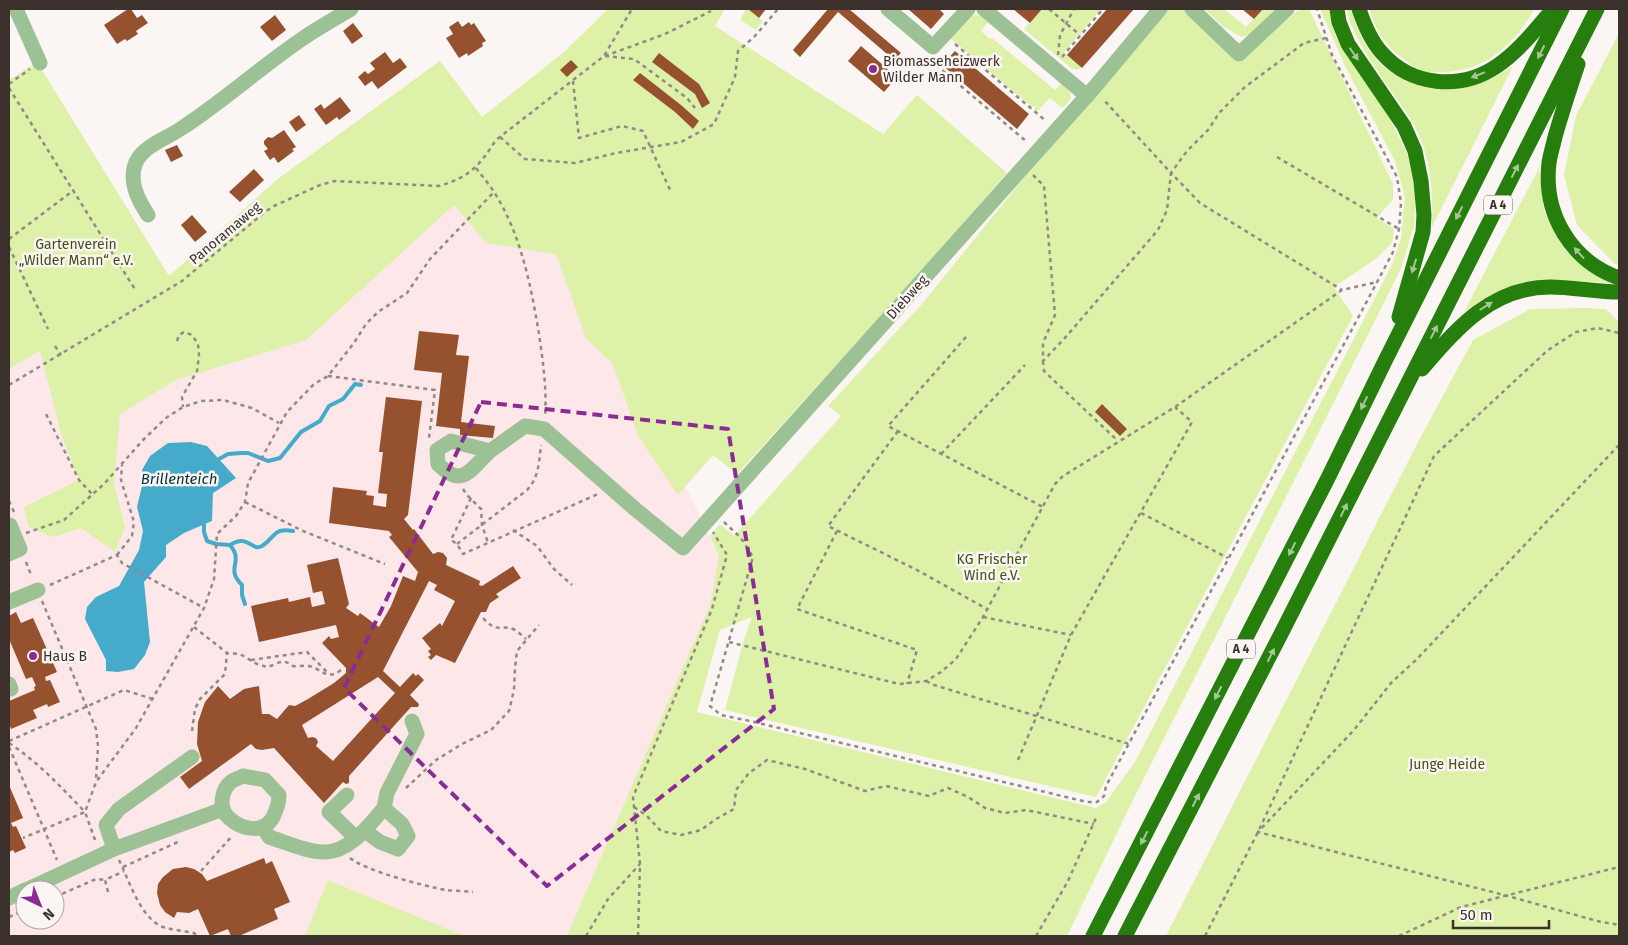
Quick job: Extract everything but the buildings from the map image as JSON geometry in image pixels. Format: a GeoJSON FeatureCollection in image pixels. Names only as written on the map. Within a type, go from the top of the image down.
{"type":"FeatureCollection","features":[{"type":"Feature","properties":{"kind":"highway"},"geometry":{"type":"LineString","coordinates":[[1337,9],[1339,22],[1348,44],[1404,126],[1415,151],[1422,181],[1424,232],[1386,359]]}},
{"type":"Feature","properties":{"kind":"highway"},"geometry":{"type":"LineString","coordinates":[[1359,9],[1373,42],[1396,66],[1414,76],[1434,82],[1449,82],[1480,76],[1498,66],[1523,45],[1553,9]]}},
{"type":"Feature","properties":{"kind":"highway","name":"A 4"},"geometry":{"type":"LineString","coordinates":[[1093,936],[1328,478],[1562,9]]}},
{"type":"Feature","properties":{"kind":"highway"},"geometry":{"type":"LineString","coordinates":[[1595,14],[1559,123],[1549,161],[1548,180],[1553,212],[1566,238],[1585,260],[1608,274],[1619,278]]}},
{"type":"Feature","properties":{"kind":"highway","name":"A 4"},"geometry":{"type":"LineString","coordinates":[[1125,936],[1283,630],[1595,14]]}},
{"type":"Feature","properties":{"kind":"highway"},"geometry":{"type":"LineString","coordinates":[[1404,391],[1436,352],[1467,320],[1483,307],[1502,297],[1528,289],[1548,287],[1575,287],[1619,292]]}},
{"type":"Feature","properties":{"kind":"street"},"geometry":{"type":"LineString","coordinates":[[16,9],[40,63]]}},
{"type":"Feature","properties":{"kind":"street"},"geometry":{"type":"LineString","coordinates":[[148,216],[140,203],[133,183],[136,162],[142,153],[181,130],[217,105],[278,56],[351,9]]}},
{"type":"Feature","properties":{"kind":"street"},"geometry":{"type":"LineString","coordinates":[[888,9],[933,46],[968,9]]}},
{"type":"Feature","properties":{"kind":"street"},"geometry":{"type":"LineString","coordinates":[[984,9],[1090,93]]}},
{"type":"Feature","properties":{"kind":"street","name":"Diebweg"},"geometry":{"type":"LineString","coordinates":[[611,488],[683,548],[709,520],[722,494],[1038,152],[1160,9]]}},
{"type":"Feature","properties":{"kind":"street"},"geometry":{"type":"LineString","coordinates":[[1192,9],[1239,54],[1287,9]]}},
{"type":"Feature","properties":{"kind":"street"},"geometry":{"type":"LineString","coordinates":[[490,451],[451,442],[437,450],[438,464],[447,473],[456,477],[466,474],[490,451],[525,426],[544,429],[611,488]]}},
{"type":"Feature","properties":{"kind":"street"},"geometry":{"type":"LineString","coordinates":[[9,602],[38,590]]}},
{"type":"Feature","properties":{"kind":"street"},"geometry":{"type":"LineString","coordinates":[[263,828],[269,837],[311,850],[325,852],[340,849],[360,834],[384,808],[387,793],[417,734],[412,721]]}},
{"type":"Feature","properties":{"kind":"street"},"geometry":{"type":"LineString","coordinates":[[109,852],[106,826],[119,809],[192,757]]}},
{"type":"Feature","properties":{"kind":"street"},"geometry":{"type":"LineString","coordinates":[[243,776],[265,780],[279,794],[279,802],[270,821],[263,828],[241,826],[228,818],[223,809],[222,799],[225,788],[233,780],[243,776]]}},
{"type":"Feature","properties":{"kind":"street"},"geometry":{"type":"LineString","coordinates":[[347,795],[328,812],[360,834],[398,849],[408,836],[402,824],[384,808]]}},
{"type":"Feature","properties":{"kind":"street"},"geometry":{"type":"LineString","coordinates":[[47,880],[109,852],[223,809]]}},
{"type":"Feature","properties":{"kind":"path"},"geometry":{"type":"LineString","coordinates":[[604,56],[632,9]]}},
{"type":"Feature","properties":{"kind":"path"},"geometry":{"type":"LineString","coordinates":[[500,137],[525,159],[575,163],[616,153],[681,142],[714,124],[735,77],[738,51],[754,37],[778,9]]}},
{"type":"Feature","properties":{"kind":"path"},"geometry":{"type":"LineString","coordinates":[[1049,9],[1080,35]]}},
{"type":"Feature","properties":{"kind":"path"},"geometry":{"type":"LineString","coordinates":[[1074,9],[1060,35],[1057,62],[1103,9]]}},
{"type":"Feature","properties":{"kind":"path"},"geometry":{"type":"LineString","coordinates":[[709,520],[741,538],[753,557],[710,706],[721,715],[1087,802],[1097,802],[1104,796],[1106,786],[1378,282],[1392,252],[1399,229],[1401,203],[1397,177],[1332,55],[1317,9]]}},
{"type":"Feature","properties":{"kind":"path"},"geometry":{"type":"LineString","coordinates":[[457,544],[533,484],[537,474],[546,402],[544,371],[526,269],[514,233],[494,192],[476,168],[496,140],[604,56],[665,34],[711,11]]}},
{"type":"Feature","properties":{"kind":"path"},"geometry":{"type":"LineString","coordinates":[[944,34],[1056,130]]}},
{"type":"Feature","properties":{"kind":"path"},"geometry":{"type":"LineString","coordinates":[[1043,361],[1158,230],[1167,210],[1171,173],[1187,151],[1208,129],[1218,113],[1245,88],[1304,42],[1326,38]]}},
{"type":"Feature","properties":{"kind":"path"},"geometry":{"type":"LineString","coordinates":[[933,46],[926,56],[1038,152]]}},
{"type":"Feature","properties":{"kind":"path"},"geometry":{"type":"LineString","coordinates":[[604,56],[634,59],[687,98],[695,108]]}},
{"type":"Feature","properties":{"kind":"path"},"geometry":{"type":"LineString","coordinates":[[40,63],[9,86],[136,290]]}},
{"type":"Feature","properties":{"kind":"path"},"geometry":{"type":"LineString","coordinates":[[573,81],[579,138],[622,126],[643,131],[671,192]]}},
{"type":"Feature","properties":{"kind":"path"},"geometry":{"type":"LineString","coordinates":[[1090,93],[1200,203],[1342,290]]}},
{"type":"Feature","properties":{"kind":"path"},"geometry":{"type":"LineString","coordinates":[[1277,157],[1399,229]]}},
{"type":"Feature","properties":{"kind":"path"},"geometry":{"type":"LineString","coordinates":[[1024,167],[1044,186],[1055,315],[1043,343],[1044,370],[1118,441]]}},
{"type":"Feature","properties":{"kind":"path","name":"Panoramaweg"},"geometry":{"type":"LineString","coordinates":[[9,386],[182,281],[265,212],[291,198],[320,185],[335,181],[439,186],[451,183],[476,168]]}},
{"type":"Feature","properties":{"kind":"path"},"geometry":{"type":"LineString","coordinates":[[9,239],[74,190]]}},
{"type":"Feature","properties":{"kind":"path"},"geometry":{"type":"LineString","coordinates":[[23,838],[85,812],[96,782],[136,728],[204,608],[214,579],[217,534],[236,516],[245,502],[248,483],[279,423],[298,399],[314,384],[328,376],[354,343],[366,324],[378,312],[407,293],[430,259],[494,192]]}},
{"type":"Feature","properties":{"kind":"path"},"geometry":{"type":"LineString","coordinates":[[9,248],[48,329]]}},
{"type":"Feature","properties":{"kind":"path"},"geometry":{"type":"LineString","coordinates":[[729,642],[899,684],[926,681],[941,672],[956,659],[983,617],[1055,484],[1063,476],[1175,407],[1342,290],[1378,282]]}},
{"type":"Feature","properties":{"kind":"path"},"geometry":{"type":"LineString","coordinates":[[1205,936],[1258,832],[1434,456],[1548,350],[1576,332],[1598,328],[1619,333]]}},
{"type":"Feature","properties":{"kind":"path"},"geometry":{"type":"LineString","coordinates":[[178,341],[179,335],[184,332],[192,335],[198,344],[197,371],[182,397],[183,407]]}},
{"type":"Feature","properties":{"kind":"path"},"geometry":{"type":"LineString","coordinates":[[966,338],[888,426],[1043,507]]}},
{"type":"Feature","properties":{"kind":"path"},"geometry":{"type":"LineString","coordinates":[[55,346],[61,355]]}},
{"type":"Feature","properties":{"kind":"path"},"geometry":{"type":"LineString","coordinates":[[941,454],[1025,365]]}},
{"type":"Feature","properties":{"kind":"path"},"geometry":{"type":"LineString","coordinates":[[328,376],[435,390],[429,440],[437,450]]}},
{"type":"Feature","properties":{"kind":"path"},"geometry":{"type":"LineString","coordinates":[[96,782],[98,746],[96,729],[38,590],[13,541],[64,520],[166,418],[183,407],[201,401],[223,400],[252,408],[279,423]]}},
{"type":"Feature","properties":{"kind":"path"},"geometry":{"type":"LineString","coordinates":[[1018,760],[1072,635],[1192,422],[1175,407]]}},
{"type":"Feature","properties":{"kind":"path"},"geometry":{"type":"LineString","coordinates":[[46,414],[79,480],[92,494]]}},
{"type":"Feature","properties":{"kind":"path"},"geometry":{"type":"LineString","coordinates":[[898,431],[828,526],[917,570],[987,609]]}},
{"type":"Feature","properties":{"kind":"path"},"geometry":{"type":"LineString","coordinates":[[1258,832],[1354,730],[1391,683],[1424,652],[1619,445]]}},
{"type":"Feature","properties":{"kind":"path"},"geometry":{"type":"LineString","coordinates":[[38,590],[117,555],[132,536],[134,522],[120,480],[122,464]]}},
{"type":"Feature","properties":{"kind":"path"},"geometry":{"type":"LineString","coordinates":[[456,477],[466,494],[481,508],[482,525],[488,543]]}},
{"type":"Feature","properties":{"kind":"path"},"geometry":{"type":"LineString","coordinates":[[471,498],[451,540],[457,544],[462,554],[611,488]]}},
{"type":"Feature","properties":{"kind":"path"},"geometry":{"type":"LineString","coordinates":[[245,502],[303,531],[385,564]]}},
{"type":"Feature","properties":{"kind":"path"},"geometry":{"type":"LineString","coordinates":[[1141,513],[1229,558]]}},
{"type":"Feature","properties":{"kind":"path"},"geometry":{"type":"LineString","coordinates":[[638,936],[640,864],[633,797],[712,609],[727,554],[709,520]]}},
{"type":"Feature","properties":{"kind":"path"},"geometry":{"type":"LineString","coordinates":[[513,530],[537,546],[554,569],[572,585]]}},
{"type":"Feature","properties":{"kind":"path"},"geometry":{"type":"LineString","coordinates":[[837,531],[797,610],[917,650],[907,684]]}},
{"type":"Feature","properties":{"kind":"path"},"geometry":{"type":"LineString","coordinates":[[117,555],[122,563],[204,608]]}},
{"type":"Feature","properties":{"kind":"path"},"geometry":{"type":"LineString","coordinates":[[983,617],[1072,635]]}},
{"type":"Feature","properties":{"kind":"path"},"geometry":{"type":"LineString","coordinates":[[483,618],[497,629],[515,629],[526,639]]}},
{"type":"Feature","properties":{"kind":"path"},"geometry":{"type":"LineString","coordinates":[[404,790],[436,760],[462,744],[491,730],[509,711],[514,690],[514,668],[517,651],[539,625]]}},
{"type":"Feature","properties":{"kind":"path"},"geometry":{"type":"LineString","coordinates":[[194,627],[226,653],[240,654],[267,668],[281,662],[287,662],[295,666],[306,665],[330,675],[341,670]]}},
{"type":"Feature","properties":{"kind":"path"},"geometry":{"type":"LineString","coordinates":[[250,660],[291,656],[307,652],[330,675]]}},
{"type":"Feature","properties":{"kind":"path"},"geometry":{"type":"LineString","coordinates":[[192,731],[195,709],[200,699],[225,674],[226,653]]}},
{"type":"Feature","properties":{"kind":"path"},"geometry":{"type":"LineString","coordinates":[[278,656],[281,662]]}},
{"type":"Feature","properties":{"kind":"path"},"geometry":{"type":"LineString","coordinates":[[926,681],[1129,744]]}},
{"type":"Feature","properties":{"kind":"path"},"geometry":{"type":"LineString","coordinates":[[9,744],[124,690],[153,699]]}},
{"type":"Feature","properties":{"kind":"path"},"geometry":{"type":"LineString","coordinates":[[9,744],[24,753],[50,776],[85,812],[92,833],[124,869],[141,908],[150,918],[162,926],[194,933],[197,936]]}},
{"type":"Feature","properties":{"kind":"path"},"geometry":{"type":"LineString","coordinates":[[9,744],[63,873]]}},
{"type":"Feature","properties":{"kind":"path"},"geometry":{"type":"LineString","coordinates":[[634,807],[647,816],[661,831],[681,835],[701,830],[734,809],[736,790],[749,773],[768,760],[805,769],[865,791],[886,786],[929,796],[948,788],[968,797],[985,808],[1005,813],[1026,810],[1094,824]]}},
{"type":"Feature","properties":{"kind":"path"},"geometry":{"type":"LineString","coordinates":[[1036,936],[1068,881],[1096,818]]}},
{"type":"Feature","properties":{"kind":"path"},"geometry":{"type":"LineString","coordinates":[[201,871],[241,826]]}},
{"type":"Feature","properties":{"kind":"path"},"geometry":{"type":"LineString","coordinates":[[1258,832],[1508,896],[1596,921],[1619,925]]}},
{"type":"Feature","properties":{"kind":"path"},"geometry":{"type":"LineString","coordinates":[[65,893],[96,879],[105,880],[184,839]]}},
{"type":"Feature","properties":{"kind":"path"},"geometry":{"type":"LineString","coordinates":[[340,849],[358,863],[394,876],[447,890],[473,892]]}},
{"type":"Feature","properties":{"kind":"path"},"geometry":{"type":"LineString","coordinates":[[586,936],[608,899],[640,864]]}},
{"type":"Feature","properties":{"kind":"path"},"geometry":{"type":"LineString","coordinates":[[1399,936],[1461,908],[1619,867]]}},
{"type":"Feature","properties":{"kind":"path"},"geometry":{"type":"LineString","coordinates":[[105,880],[108,892]]}},
{"type":"Feature","properties":{"kind":"highlighted area"},"geometry":{"type":"Polygon","coordinates":[[[481,402],[728,429],[774,709],[547,886],[344,688],[481,402]]]}},
{"type":"Feature","properties":{"kind":"shaded area"},"geometry":{"type":"Polygon","coordinates":[[[440,61],[482,117],[686,487],[719,556],[710,605],[567,936],[9,936],[9,369],[169,276],[279,178],[440,61]]]}},
{"type":"Feature","properties":{"kind":"green space","name":"Gartenverein „Wilder Mann“ e.V."},"geometry":{"type":"Polygon","coordinates":[[[608,9],[725,9],[715,26],[883,134],[917,95],[1007,173],[906,288],[737,474],[713,455],[678,495],[638,436],[613,364],[586,338],[556,254],[486,243],[454,205],[306,340],[176,380],[120,414],[114,484],[125,527],[115,552],[81,528],[53,537],[29,527],[24,507],[79,480],[62,437],[40,351],[9,369],[9,80],[37,62],[169,276],[279,178],[440,61],[482,117],[564,52],[608,9]]]}},
{"type":"Feature","properties":{"kind":"green space"},"geometry":{"type":"Polygon","coordinates":[[[742,9],[748,9],[763,21],[756,30],[740,20],[745,11],[742,9]]]}},
{"type":"Feature","properties":{"kind":"green space"},"geometry":{"type":"Polygon","coordinates":[[[1042,9],[1101,9],[1064,52],[1082,68],[1076,70],[1071,68],[1024,29],[1042,9]]]}},
{"type":"Feature","properties":{"kind":"green space","name":"KG Frischer Wind e.V."},"geometry":{"type":"Polygon","coordinates":[[[1168,9],[1185,9],[1240,62],[1297,11],[1309,9],[1393,184],[1393,199],[1377,218],[1394,229],[1392,243],[1377,258],[1334,287],[1353,316],[1096,797],[725,710],[742,646],[752,617],[720,630],[697,712],[1096,808],[1106,802],[1135,762],[1392,265],[1401,238],[1405,198],[1395,161],[1346,68],[1320,9],[1330,9],[1335,35],[1353,65],[1385,110],[1407,153],[1416,185],[1414,226],[1401,269],[1134,798],[1067,936],[567,936],[710,605],[719,556],[710,536],[720,524],[734,536],[841,416],[828,406],[921,305],[1020,183],[1168,9]]]}},
{"type":"Feature","properties":{"kind":"green space"},"geometry":{"type":"Polygon","coordinates":[[[1205,9],[1224,9],[1246,27],[1263,9],[1278,9],[1252,34],[1242,37],[1224,27],[1205,9]]]}},
{"type":"Feature","properties":{"kind":"green space"},"geometry":{"type":"Polygon","coordinates":[[[1346,9],[1351,9],[1362,39],[1374,57],[1382,65],[1399,76],[1437,88],[1450,89],[1478,84],[1513,66],[1432,227],[1431,179],[1423,145],[1411,120],[1361,44],[1346,9]]]}},
{"type":"Feature","properties":{"kind":"green space"},"geometry":{"type":"Polygon","coordinates":[[[1370,9],[1534,9],[1507,45],[1484,62],[1456,71],[1426,72],[1412,65],[1389,46],[1377,29],[1370,9]]]}},
{"type":"Feature","properties":{"kind":"green space"},"geometry":{"type":"Polygon","coordinates":[[[974,15],[981,16],[988,22],[981,31],[990,39],[992,38],[1055,90],[1061,84],[1065,87],[1071,96],[1069,101],[1062,108],[1050,98],[1037,112],[1034,109],[1036,105],[1032,107],[950,38],[974,15]]]}},
{"type":"Feature","properties":{"kind":"green space"},"geometry":{"type":"Polygon","coordinates":[[[1619,33],[1619,265],[1615,264],[1577,225],[1564,175],[1576,116],[1619,33]]]}},
{"type":"Feature","properties":{"kind":"green space"},"geometry":{"type":"Polygon","coordinates":[[[1539,168],[1544,211],[1564,249],[1596,275],[1619,283],[1526,281],[1486,297],[1464,312],[1539,168]]]}},
{"type":"Feature","properties":{"kind":"green space","name":"Junge Heide"},"geometry":{"type":"Polygon","coordinates":[[[1530,309],[1606,309],[1619,322],[1619,936],[1166,936],[1418,442],[1473,340],[1530,309]]]}},
{"type":"Feature","properties":{"kind":"green space"},"geometry":{"type":"Polygon","coordinates":[[[328,880],[464,936],[305,936],[328,880]]]}},
{"type":"Feature","properties":{"kind":"water","name":"Brillenteich"},"geometry":{"type":"Polygon","coordinates":[[[191,442],[207,446],[236,478],[213,493],[212,521],[184,533],[166,545],[166,557],[144,582],[150,642],[145,655],[134,669],[118,672],[106,671],[106,660],[85,619],[87,607],[96,597],[119,586],[139,550],[143,531],[137,507],[143,482],[142,470],[150,456],[168,443],[191,442]]]}},
{"type":"Feature","properties":{"kind":"waterway"},"geometry":{"type":"LineString","coordinates":[[219,459],[228,454],[241,453],[248,453],[268,461],[280,458],[301,432],[320,421],[329,406],[343,399],[355,384],[361,385]]}},
{"type":"Feature","properties":{"kind":"waterway"},"geometry":{"type":"LineString","coordinates":[[204,525],[207,541],[230,545],[234,551],[236,556],[235,574],[242,585],[242,595],[245,604]]}},
{"type":"Feature","properties":{"kind":"waterway"},"geometry":{"type":"LineString","coordinates":[[230,545],[241,541],[258,547],[262,546],[278,532],[293,531]]}},
{"type":"Feature","properties":{"kind":"place","name":"Biomasseheizwerk Wilder Mann"},"geometry":{"type":"Point","coordinates":[873,69]}},
{"type":"Feature","properties":{"kind":"place","name":"Haus B"},"geometry":{"type":"Point","coordinates":[33,656]}}]}
